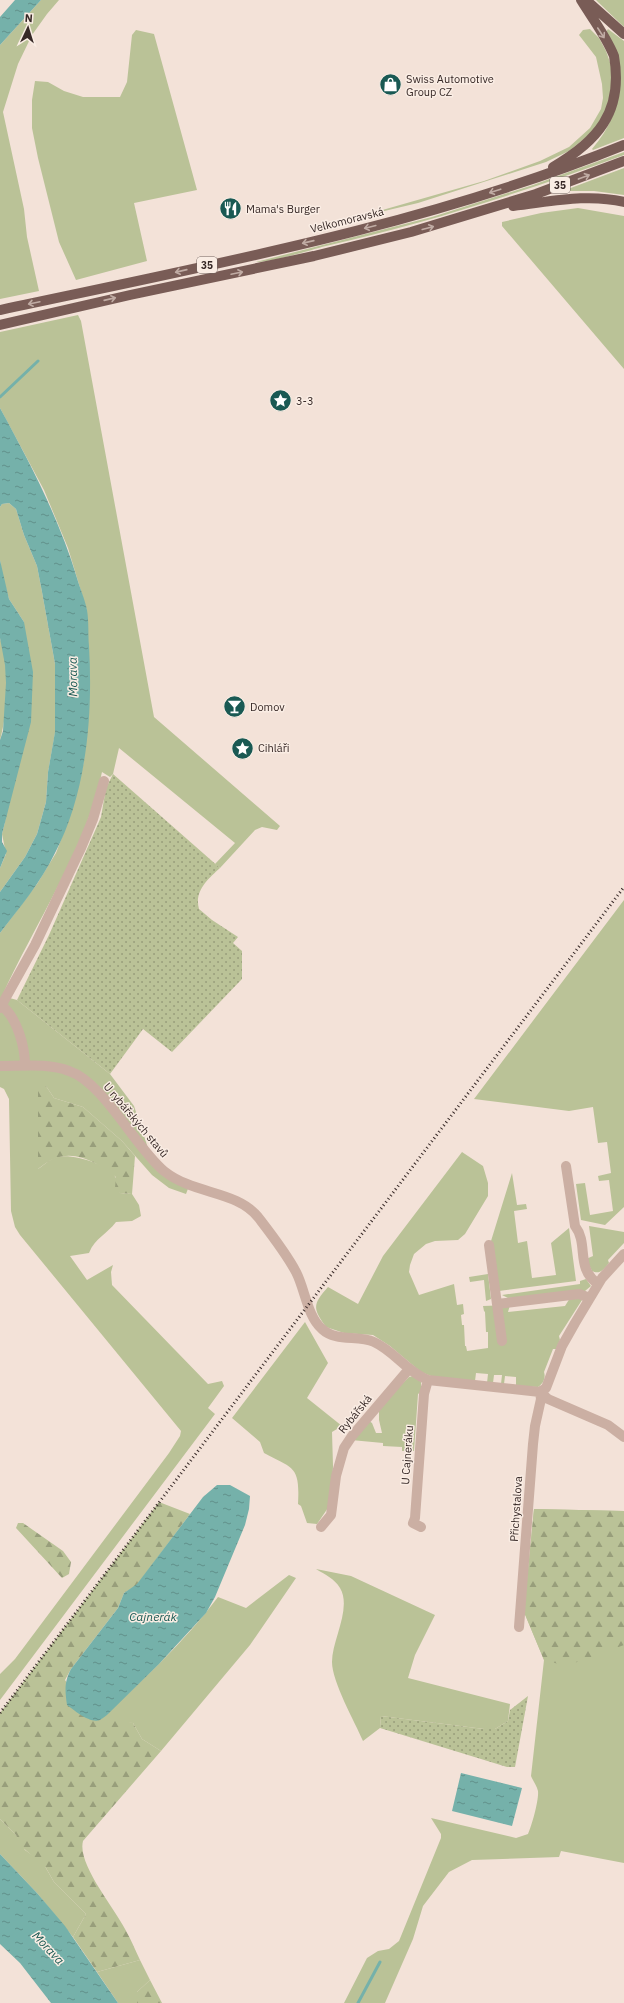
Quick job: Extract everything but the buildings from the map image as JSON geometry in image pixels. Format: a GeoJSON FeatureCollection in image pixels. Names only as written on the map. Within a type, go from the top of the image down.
{"type":"FeatureCollection","features":[{"type":"Feature","properties":{"kind":"main road"},"geometry":{"type":"LineString","coordinates":[[532,179],[577,153],[592,142],[607,126],[616,105],[619,78],[614,56],[581,0]]}},
{"type":"Feature","properties":{"kind":"main road"},"geometry":{"type":"LineString","coordinates":[[586,0],[624,34]]}},
{"type":"Feature","properties":{"kind":"main road","name":"Velkomoravská"},"geometry":{"type":"LineString","coordinates":[[0,310],[244,257],[397,220],[532,179],[624,145]]}},
{"type":"Feature","properties":{"kind":"main road","name":"35"},"geometry":{"type":"LineString","coordinates":[[0,325],[366,244],[495,208],[624,161]]}},
{"type":"Feature","properties":{"kind":"main road"},"geometry":{"type":"LineString","coordinates":[[495,208],[579,198],[598,198],[624,202]]}},
{"type":"Feature","properties":{"kind":"street"},"geometry":{"type":"LineString","coordinates":[[25,1066],[24,1050],[18,1032],[9,1014],[1,1007],[35,945],[81,848],[93,819],[104,780]]}},
{"type":"Feature","properties":{"kind":"street","name":"U rybářských stavů"},"geometry":{"type":"LineString","coordinates":[[0,1066],[55,1068],[69,1071],[79,1076],[93,1087],[150,1157],[164,1171],[189,1186],[231,1199],[246,1206],[263,1224],[292,1266],[301,1283],[313,1315],[320,1328],[334,1336],[357,1338],[374,1342],[409,1369],[428,1380]]}},
{"type":"Feature","properties":{"kind":"street"},"geometry":{"type":"LineString","coordinates":[[566,1166],[584,1263],[592,1278],[598,1284]]}},
{"type":"Feature","properties":{"kind":"street"},"geometry":{"type":"LineString","coordinates":[[489,1245],[502,1341]]}},
{"type":"Feature","properties":{"kind":"street","name":"Přichystalova"},"geometry":{"type":"LineString","coordinates":[[519,1627],[532,1449],[541,1399],[540,1392],[546,1388],[564,1342],[598,1284],[624,1254]]}},
{"type":"Feature","properties":{"kind":"street"},"geometry":{"type":"LineString","coordinates":[[497,1304],[579,1294],[590,1298]]}},
{"type":"Feature","properties":{"kind":"street","name":"Rybářská"},"geometry":{"type":"LineString","coordinates":[[321,1527],[331,1515],[336,1476],[344,1448],[362,1424],[409,1369]]}},
{"type":"Feature","properties":{"kind":"street"},"geometry":{"type":"LineString","coordinates":[[428,1380],[540,1392],[549,1400],[608,1425],[624,1437]]}},
{"type":"Feature","properties":{"kind":"street","name":"U Cajneráku"},"geometry":{"type":"LineString","coordinates":[[421,1527],[413,1522],[415,1518],[424,1394],[428,1380]]}},
{"type":"Feature","properties":{"kind":"green space"},"geometry":{"type":"Polygon","coordinates":[[[41,0],[59,0],[32,35],[18,64],[3,112],[24,209],[27,237],[39,291],[0,299],[0,45],[41,0]]]}},
{"type":"Feature","properties":{"kind":"green space"},"geometry":{"type":"Polygon","coordinates":[[[596,0],[624,0],[624,27],[599,3],[596,0]]]}},
{"type":"Feature","properties":{"kind":"green space"},"geometry":{"type":"Polygon","coordinates":[[[590,29],[599,38],[606,51],[612,68],[614,80],[602,124],[569,151],[546,162],[418,203],[351,219],[484,181],[540,161],[569,147],[590,128],[601,109],[603,98],[602,84],[596,57],[579,35],[583,30],[590,29]]]}},
{"type":"Feature","properties":{"kind":"green space"},"geometry":{"type":"Polygon","coordinates":[[[608,29],[624,41],[624,138],[593,150],[592,149],[603,135],[610,121],[618,94],[616,64],[606,32],[608,29]]]}},
{"type":"Feature","properties":{"kind":"green space"},"geometry":{"type":"Polygon","coordinates":[[[136,30],[154,34],[197,190],[134,203],[147,261],[76,280],[59,242],[38,158],[32,128],[32,100],[35,81],[48,82],[64,91],[83,97],[120,97],[127,82],[132,35],[136,30]]]}},
{"type":"Feature","properties":{"kind":"green space"},"geometry":{"type":"Polygon","coordinates":[[[624,152],[624,155],[514,194],[439,217],[280,258],[256,262],[432,217],[533,185],[624,152]]]}},
{"type":"Feature","properties":{"kind":"green space"},"geometry":{"type":"Polygon","coordinates":[[[624,168],[624,195],[594,191],[568,191],[568,189],[624,168]]]}},
{"type":"Feature","properties":{"kind":"green space"},"geometry":{"type":"Polygon","coordinates":[[[578,208],[624,216],[624,369],[502,226],[502,222],[541,213],[578,208]]]}},
{"type":"Feature","properties":{"kind":"green space"},"geometry":{"type":"Polygon","coordinates":[[[78,315],[81,321],[154,717],[280,826],[277,830],[262,827],[255,830],[220,868],[215,864],[235,843],[119,748],[113,774],[110,777],[102,772],[84,830],[72,858],[2,996],[17,1000],[110,1074],[134,1106],[152,1160],[189,1186],[186,1194],[169,1188],[152,1175],[122,1141],[83,1107],[54,1098],[46,1086],[38,1169],[52,1159],[64,1156],[80,1158],[98,1164],[106,1168],[116,1178],[120,1193],[132,1194],[139,1205],[141,1216],[132,1221],[116,1222],[94,1244],[89,1253],[70,1256],[87,1280],[113,1265],[111,1272],[112,1285],[208,1384],[222,1381],[224,1386],[208,1408],[215,1414],[0,1700],[0,1674],[15,1659],[169,1453],[180,1436],[181,1431],[20,1235],[15,1227],[11,1211],[9,1099],[4,1089],[0,1087],[0,933],[37,884],[56,853],[77,792],[84,761],[87,611],[68,548],[44,490],[0,408],[0,332],[78,315]]]}},
{"type":"Feature","properties":{"kind":"green space"},"geometry":{"type":"Polygon","coordinates":[[[9,503],[16,509],[24,535],[37,566],[55,664],[55,733],[48,772],[46,802],[37,834],[25,857],[0,892],[0,868],[6,854],[2,834],[5,822],[24,622],[9,599],[0,560],[0,507],[2,504],[9,503]]]}},
{"type":"Feature","properties":{"kind":"green space"},"geometry":{"type":"Polygon","coordinates":[[[0,638],[7,675],[7,689],[5,716],[0,740],[0,638]]]}},
{"type":"Feature","properties":{"kind":"green space"},"geometry":{"type":"Polygon","coordinates":[[[113,774],[220,868],[207,881],[200,891],[198,897],[199,909],[212,920],[238,937],[233,943],[242,951],[242,979],[172,1052],[143,1029],[110,1074],[17,1000],[49,935],[101,817],[106,788],[113,774]]]}},
{"type":"Feature","properties":{"kind":"green space"},"geometry":{"type":"Polygon","coordinates":[[[624,900],[624,1207],[605,1225],[581,1220],[576,1184],[585,1183],[590,1215],[613,1211],[609,1180],[599,1181],[598,1176],[611,1173],[607,1142],[598,1143],[593,1107],[569,1111],[474,1099],[624,900]]]}},
{"type":"Feature","properties":{"kind":"green space"},"geometry":{"type":"Polygon","coordinates":[[[38,1086],[46,1086],[54,1098],[83,1107],[122,1141],[135,1156],[132,1194],[120,1193],[115,1188],[116,1177],[96,1164],[80,1157],[64,1156],[56,1158],[38,1169],[38,1086]]]}},
{"type":"Feature","properties":{"kind":"green space"},"geometry":{"type":"Polygon","coordinates":[[[462,1152],[483,1166],[488,1183],[488,1196],[465,1234],[458,1240],[435,1241],[426,1244],[414,1254],[409,1272],[419,1295],[454,1284],[457,1305],[463,1304],[464,1314],[461,1315],[462,1325],[464,1325],[465,1346],[467,1351],[488,1348],[488,1332],[486,1332],[485,1312],[483,1306],[510,1305],[508,1312],[565,1306],[570,1298],[578,1297],[582,1300],[559,1336],[560,1340],[556,1349],[553,1349],[544,1372],[544,1381],[538,1387],[516,1386],[516,1377],[505,1376],[504,1384],[501,1384],[502,1375],[494,1375],[493,1383],[487,1383],[488,1374],[476,1373],[475,1381],[436,1378],[421,1372],[390,1346],[373,1335],[344,1333],[326,1327],[318,1315],[316,1306],[317,1302],[328,1287],[358,1304],[383,1256],[462,1152]]]}},
{"type":"Feature","properties":{"kind":"green space"},"geometry":{"type":"Polygon","coordinates":[[[512,1173],[517,1205],[526,1204],[527,1209],[514,1211],[518,1243],[527,1241],[532,1278],[556,1275],[551,1243],[569,1228],[576,1281],[499,1291],[491,1241],[512,1173]]]}},
{"type":"Feature","properties":{"kind":"green space"},"geometry":{"type":"Polygon","coordinates":[[[589,1226],[624,1232],[624,1243],[608,1260],[609,1263],[600,1272],[592,1271],[586,1259],[593,1256],[589,1226]]]}},
{"type":"Feature","properties":{"kind":"green space"},"geometry":{"type":"Polygon","coordinates":[[[488,1274],[491,1299],[486,1301],[484,1280],[470,1282],[469,1277],[488,1274]]]}},
{"type":"Feature","properties":{"kind":"green space"},"geometry":{"type":"Polygon","coordinates":[[[586,1279],[591,1286],[585,1291],[508,1298],[502,1295],[580,1284],[580,1281],[586,1279]]]}},
{"type":"Feature","properties":{"kind":"green space"},"geometry":{"type":"Polygon","coordinates":[[[305,1322],[328,1363],[307,1398],[342,1426],[332,1432],[332,1502],[317,1524],[307,1523],[301,1506],[298,1504],[298,1482],[293,1470],[282,1462],[264,1453],[260,1442],[232,1418],[305,1322]]]}},
{"type":"Feature","properties":{"kind":"green space"},"geometry":{"type":"Polygon","coordinates":[[[413,1376],[421,1382],[421,1392],[418,1394],[414,1451],[402,1451],[402,1447],[383,1446],[383,1443],[351,1440],[369,1421],[372,1423],[376,1433],[382,1433],[379,1420],[379,1407],[409,1377],[413,1376]]]}},
{"type":"Feature","properties":{"kind":"green space"},"geometry":{"type":"Polygon","coordinates":[[[159,1502],[190,1514],[137,1585],[124,1593],[118,1608],[71,1669],[65,1680],[93,1720],[116,1719],[133,1723],[142,1739],[161,1751],[83,1841],[85,1861],[120,1920],[140,1960],[97,1972],[73,1937],[86,1914],[54,1882],[46,1868],[21,1846],[16,1835],[0,1819],[0,1713],[159,1502]]]}},
{"type":"Feature","properties":{"kind":"green space"},"geometry":{"type":"Polygon","coordinates":[[[534,1509],[624,1511],[624,1863],[561,1851],[559,1857],[472,1860],[449,1872],[423,1906],[413,1939],[385,2003],[344,2003],[367,1958],[378,1951],[389,1949],[399,1941],[441,1838],[441,1834],[431,1818],[516,1838],[528,1834],[530,1830],[538,1795],[538,1791],[531,1776],[544,1660],[524,1612],[534,1509]]]}},
{"type":"Feature","properties":{"kind":"green space"},"geometry":{"type":"Polygon","coordinates":[[[534,1509],[624,1511],[624,1645],[566,1666],[544,1660],[524,1612],[534,1509]]]}},
{"type":"Feature","properties":{"kind":"green space"},"geometry":{"type":"Polygon","coordinates":[[[18,1523],[23,1523],[63,1551],[71,1562],[69,1574],[62,1578],[16,1528],[18,1523]]]}},
{"type":"Feature","properties":{"kind":"green space"},"geometry":{"type":"Polygon","coordinates":[[[316,1569],[351,1576],[435,1615],[415,1655],[408,1678],[510,1704],[508,1721],[495,1729],[484,1729],[381,1716],[380,1728],[363,1741],[344,1702],[333,1670],[333,1653],[343,1614],[343,1596],[340,1588],[335,1582],[316,1569]]]}},
{"type":"Feature","properties":{"kind":"green space"},"geometry":{"type":"Polygon","coordinates":[[[289,1575],[296,1578],[250,1645],[161,1751],[142,1739],[133,1723],[99,1721],[146,1677],[176,1646],[218,1597],[246,1608],[289,1575]]]}},
{"type":"Feature","properties":{"kind":"green space"},"geometry":{"type":"Polygon","coordinates":[[[528,1696],[515,1767],[507,1767],[380,1728],[381,1716],[484,1729],[495,1729],[508,1721],[510,1710],[528,1696]]]}},
{"type":"Feature","properties":{"kind":"green space"},"geometry":{"type":"Polygon","coordinates":[[[0,1819],[16,1835],[25,1850],[43,1863],[54,1882],[86,1914],[73,1937],[37,1893],[0,1854],[0,1819]]]}},
{"type":"Feature","properties":{"kind":"green space"},"geometry":{"type":"Polygon","coordinates":[[[140,1960],[150,1980],[137,1992],[137,2003],[118,2003],[97,1972],[140,1960]]]}},
{"type":"Feature","properties":{"kind":"green space"},"geometry":{"type":"Polygon","coordinates":[[[150,1980],[162,2003],[137,2003],[137,1992],[150,1980]]]}},
{"type":"Feature","properties":{"kind":"water"},"geometry":{"type":"Polygon","coordinates":[[[15,0],[41,0],[0,45],[0,17],[15,0]]]}},
{"type":"Feature","properties":{"kind":"water","name":"Morava"},"geometry":{"type":"Polygon","coordinates":[[[0,408],[53,512],[70,556],[85,602],[88,624],[90,698],[86,752],[81,779],[66,829],[43,874],[30,894],[0,933],[0,892],[25,857],[37,834],[46,802],[48,772],[55,732],[55,664],[37,566],[24,535],[16,509],[9,503],[2,504],[0,507],[0,408]]]}},
{"type":"Feature","properties":{"kind":"water"},"geometry":{"type":"Polygon","coordinates":[[[0,560],[9,599],[24,622],[33,672],[31,722],[2,834],[2,842],[7,851],[0,868],[0,740],[3,731],[6,683],[5,665],[0,638],[0,560]]]}},
{"type":"Feature","properties":{"kind":"water","name":"Cajnerák"},"geometry":{"type":"Polygon","coordinates":[[[217,1485],[230,1485],[250,1496],[249,1509],[245,1525],[215,1597],[206,1613],[159,1664],[106,1716],[96,1721],[82,1716],[67,1705],[67,1678],[71,1669],[118,1608],[124,1593],[137,1584],[203,1497],[217,1485]]]}},
{"type":"Feature","properties":{"kind":"water"},"geometry":{"type":"Polygon","coordinates":[[[461,1773],[522,1788],[512,1826],[452,1811],[461,1773]]]}},
{"type":"Feature","properties":{"kind":"water","name":"Morava"},"geometry":{"type":"Polygon","coordinates":[[[0,1854],[37,1893],[65,1926],[118,2003],[51,2003],[20,1963],[0,1944],[0,1854]]]}},
{"type":"Feature","properties":{"kind":"waterway"},"geometry":{"type":"LineString","coordinates":[[0,397],[38,361]]}},
{"type":"Feature","properties":{"kind":"waterway"},"geometry":{"type":"LineString","coordinates":[[358,2003],[380,1962]]}},
{"type":"Feature","properties":{"kind":"railway"},"geometry":{"type":"LineString","coordinates":[[0,1713],[624,887]]}},
{"type":"Feature","properties":{"kind":"place","name":"Swiss Automotive Group CZ"},"geometry":{"type":"Point","coordinates":[390,85]}},
{"type":"Feature","properties":{"kind":"place","name":"Mama's Burger"},"geometry":{"type":"Point","coordinates":[231,209]}},
{"type":"Feature","properties":{"kind":"place","name":"3-3"},"geometry":{"type":"Point","coordinates":[280,401]}},
{"type":"Feature","properties":{"kind":"place","name":"Domov"},"geometry":{"type":"Point","coordinates":[235,707]}},
{"type":"Feature","properties":{"kind":"place","name":"Cihláři"},"geometry":{"type":"Point","coordinates":[243,748]}}]}
